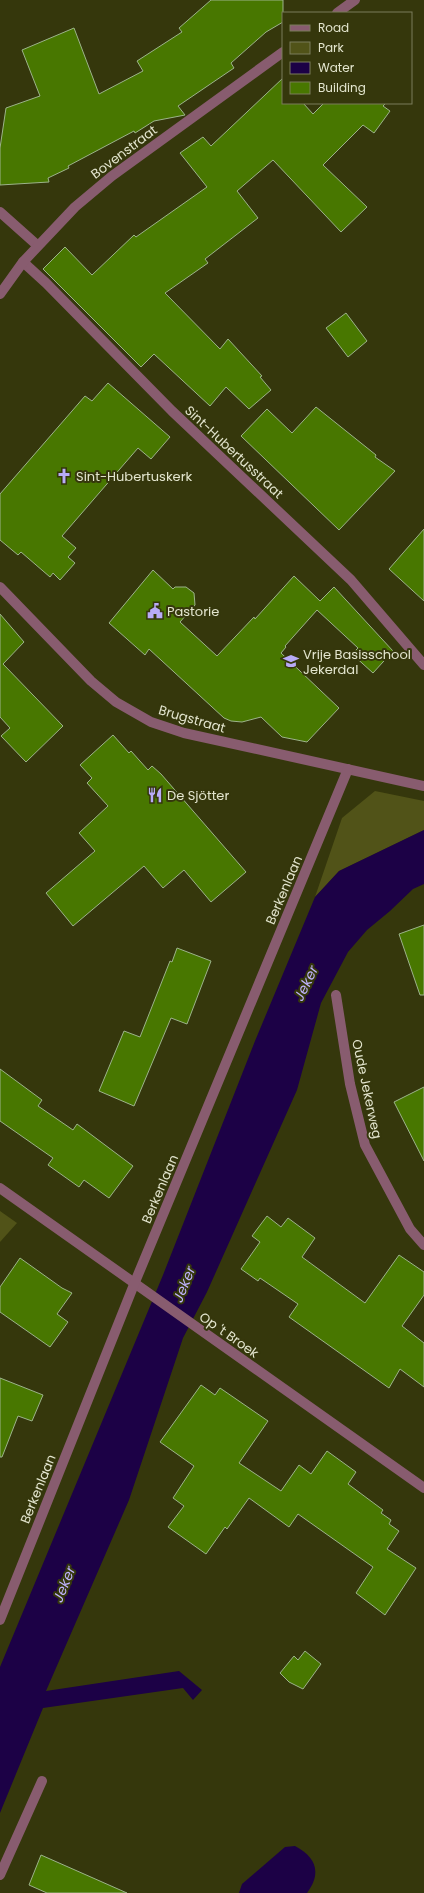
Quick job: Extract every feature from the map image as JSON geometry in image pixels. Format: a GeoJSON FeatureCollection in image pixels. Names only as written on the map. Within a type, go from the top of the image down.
{"type":"FeatureCollection","features":[{"type":"Feature","properties":{"kind":"street"},"geometry":{"type":"LineString","coordinates":[[338,12],[355,0]]}},
{"type":"Feature","properties":{"kind":"street","name":"Bovenstraat"},"geometry":{"type":"LineString","coordinates":[[0,294],[37,245],[75,207],[112,176],[282,53]]}},
{"type":"Feature","properties":{"kind":"street"},"geometry":{"type":"LineString","coordinates":[[0,212],[37,245]]}},
{"type":"Feature","properties":{"kind":"street","name":"Sint-Hubertusstraat"},"geometry":{"type":"LineString","coordinates":[[23,262],[46,283],[172,411],[351,580],[424,665]]}},
{"type":"Feature","properties":{"kind":"street","name":"Brugstraat"},"geometry":{"type":"LineString","coordinates":[[0,587],[91,681],[116,702],[151,722],[184,733],[424,786]]}},
{"type":"Feature","properties":{"kind":"street","name":"Berkenlaan"},"geometry":{"type":"LineString","coordinates":[[0,1620],[135,1282],[348,769]]}},
{"type":"Feature","properties":{"kind":"street","name":"Oude Jekerweg"},"geometry":{"type":"LineString","coordinates":[[336,995],[350,1084],[365,1145],[410,1229],[424,1245]]}},
{"type":"Feature","properties":{"kind":"street","name":"Op 't Broek"},"geometry":{"type":"LineString","coordinates":[[0,1188],[135,1282],[192,1325],[424,1488]]}},
{"type":"Feature","properties":{"kind":"street"},"geometry":{"type":"LineString","coordinates":[[0,1875],[42,1780]]}},
{"type":"Feature","properties":{"kind":"green space"},"geometry":{"type":"Polygon","coordinates":[[[375,791],[424,801],[424,830],[339,871],[315,897],[342,818],[375,791]]]}},
{"type":"Feature","properties":{"kind":"green space"},"geometry":{"type":"Polygon","coordinates":[[[0,1211],[17,1223],[0,1242],[0,1211]]]}},
{"type":"Feature","properties":{"kind":"water","name":"Jeker"},"geometry":{"type":"Polygon","coordinates":[[[424,830],[424,884],[413,889],[367,930],[348,952],[321,1003],[297,1090],[207,1292],[183,1338],[129,1500],[46,1691],[179,1671],[202,1690],[193,1700],[183,1688],[43,1708],[0,1813],[0,1667],[163,1275],[255,1041],[315,897],[339,871],[424,830]]]}},
{"type":"Feature","properties":{"kind":"water"},"geometry":{"type":"Polygon","coordinates":[[[295,1846],[308,1855],[314,1866],[314,1879],[312,1886],[307,1893],[239,1893],[242,1884],[285,1847],[295,1846]]]}},
{"type":"Feature","properties":{"kind":"building"},"geometry":{"type":"Polygon","coordinates":[[[211,0],[283,0],[282,23],[266,32],[231,63],[234,68],[178,106],[185,115],[154,121],[135,133],[134,131],[68,166],[69,168],[48,178],[49,182],[0,185],[0,148],[6,108],[40,96],[22,50],[74,28],[99,94],[143,71],[137,61],[182,32],[179,28],[211,0]]]}},
{"type":"Feature","properties":{"kind":"building"},"geometry":{"type":"Polygon","coordinates":[[[282,79],[282,104],[304,104],[313,114],[323,104],[385,104],[383,106],[390,111],[374,133],[363,125],[323,165],[367,207],[341,232],[273,160],[237,191],[258,218],[205,259],[208,263],[165,293],[220,349],[228,339],[262,376],[260,377],[271,390],[249,409],[226,387],[210,406],[154,354],[141,367],[43,269],[65,247],[92,275],[134,235],[136,237],[207,187],[180,153],[203,137],[211,146],[282,79]]]}},
{"type":"Feature","properties":{"kind":"building"},"geometry":{"type":"Polygon","coordinates":[[[346,313],[367,341],[348,357],[326,328],[346,313]]]}},
{"type":"Feature","properties":{"kind":"building","name":"Sint-Hubertuskerk"},"geometry":{"type":"Polygon","coordinates":[[[108,383],[170,437],[151,459],[138,448],[62,536],[76,548],[68,557],[75,563],[60,580],[53,573],[50,577],[21,552],[18,555],[0,540],[0,494],[85,396],[92,401],[108,383]]]}},
{"type":"Feature","properties":{"kind":"building"},"geometry":{"type":"Polygon","coordinates":[[[316,407],[376,455],[375,457],[395,471],[339,530],[241,436],[267,409],[292,433],[316,407]]]}},
{"type":"Feature","properties":{"kind":"building"},"geometry":{"type":"Polygon","coordinates":[[[424,529],[424,601],[389,569],[424,529]]]}},
{"type":"Feature","properties":{"kind":"building"},"geometry":{"type":"Polygon","coordinates":[[[153,570],[173,589],[175,587],[186,587],[194,593],[195,605],[180,622],[217,656],[254,617],[255,619],[294,576],[320,601],[334,587],[393,651],[373,673],[352,654],[358,648],[317,610],[285,646],[286,647],[281,653],[339,708],[307,742],[282,737],[261,717],[242,722],[231,721],[224,718],[149,649],[145,655],[109,623],[153,570]]]}},
{"type":"Feature","properties":{"kind":"building"},"geometry":{"type":"Polygon","coordinates":[[[0,614],[24,642],[3,664],[63,726],[26,762],[1,736],[10,728],[0,717],[0,614]]]}},
{"type":"Feature","properties":{"kind":"building"},"geometry":{"type":"Polygon","coordinates":[[[113,735],[129,753],[131,751],[148,770],[152,766],[161,774],[246,872],[211,902],[184,870],[163,888],[144,866],[73,926],[46,893],[95,851],[79,833],[108,806],[87,783],[92,778],[80,765],[113,735]]]}},
{"type":"Feature","properties":{"kind":"building"},"geometry":{"type":"Polygon","coordinates":[[[424,925],[424,995],[420,995],[399,934],[424,925]]]}},
{"type":"Feature","properties":{"kind":"building"},"geometry":{"type":"Polygon","coordinates":[[[177,948],[211,961],[187,1024],[171,1018],[134,1106],[99,1091],[124,1031],[140,1037],[170,961],[172,962],[177,948]]]}},
{"type":"Feature","properties":{"kind":"building"},"geometry":{"type":"Polygon","coordinates":[[[0,1069],[42,1100],[38,1106],[73,1130],[77,1124],[133,1166],[109,1198],[84,1180],[79,1187],[48,1165],[53,1158],[0,1121],[0,1069]]]}},
{"type":"Feature","properties":{"kind":"building"},"geometry":{"type":"Polygon","coordinates":[[[424,1087],[424,1161],[394,1102],[424,1087]]]}},
{"type":"Feature","properties":{"kind":"building"},"geometry":{"type":"Polygon","coordinates":[[[267,1216],[281,1227],[288,1218],[315,1238],[302,1257],[365,1303],[399,1255],[424,1272],[424,1295],[402,1326],[424,1343],[424,1387],[400,1369],[389,1388],[289,1317],[298,1304],[260,1278],[258,1281],[241,1269],[260,1242],[252,1236],[267,1216]]]}},
{"type":"Feature","properties":{"kind":"building"},"geometry":{"type":"Polygon","coordinates":[[[20,1258],[62,1288],[72,1293],[57,1314],[68,1322],[50,1347],[0,1312],[0,1287],[20,1258]]]}},
{"type":"Feature","properties":{"kind":"building"},"geometry":{"type":"Polygon","coordinates":[[[0,1378],[43,1395],[32,1421],[18,1416],[2,1457],[0,1457],[0,1378]]]}},
{"type":"Feature","properties":{"kind":"building"},"geometry":{"type":"Polygon","coordinates":[[[201,1385],[215,1395],[220,1388],[268,1421],[239,1463],[281,1491],[299,1465],[311,1474],[327,1451],[356,1472],[348,1484],[383,1510],[381,1513],[391,1520],[389,1524],[399,1531],[387,1549],[416,1568],[385,1615],[356,1593],[373,1567],[298,1514],[289,1527],[249,1498],[227,1529],[225,1527],[206,1554],[168,1527],[184,1506],[173,1498],[194,1466],[160,1442],[201,1385]]]}},
{"type":"Feature","properties":{"kind":"building"},"geometry":{"type":"Polygon","coordinates":[[[305,1651],[321,1664],[303,1689],[289,1682],[280,1673],[294,1656],[298,1660],[305,1651]]]}},
{"type":"Feature","properties":{"kind":"building"},"geometry":{"type":"Polygon","coordinates":[[[41,1855],[127,1893],[47,1893],[29,1885],[41,1855]]]}},
{"type":"Feature","properties":{"kind":"place","name":"Sint-Hubertuskerk"},"geometry":{"type":"Point","coordinates":[64,476]}},
{"type":"Feature","properties":{"kind":"place","name":"Pastorie"},"geometry":{"type":"Point","coordinates":[155,611]}},
{"type":"Feature","properties":{"kind":"place","name":"Vrije Basisschool Jekerdal"},"geometry":{"type":"Point","coordinates":[291,661]}},
{"type":"Feature","properties":{"kind":"place","name":"De Sjötter"},"geometry":{"type":"Point","coordinates":[155,795]}}]}
